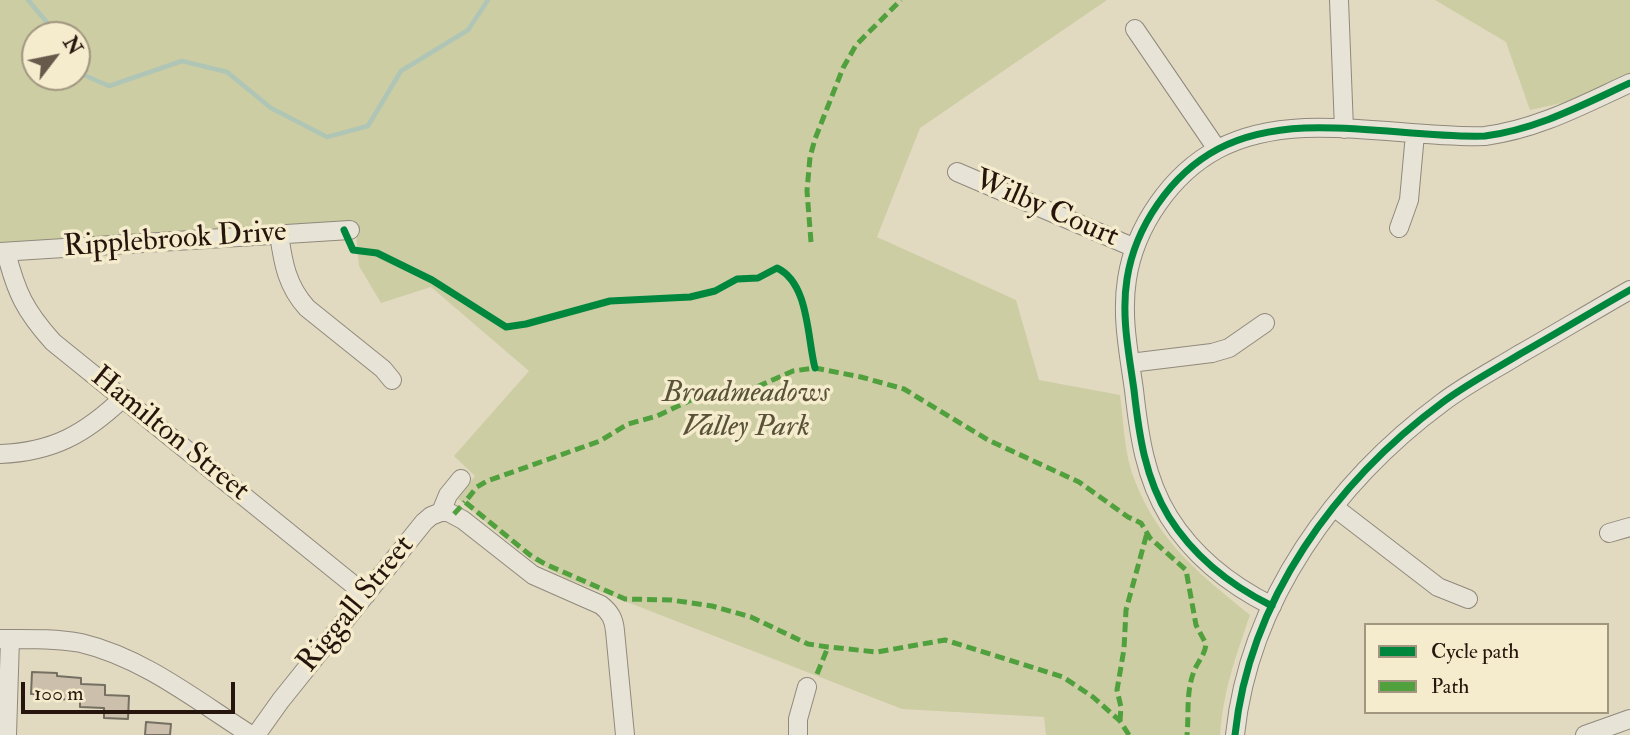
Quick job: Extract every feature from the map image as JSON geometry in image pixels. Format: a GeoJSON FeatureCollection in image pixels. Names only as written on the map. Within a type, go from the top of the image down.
{"type":"FeatureCollection","features":[{"type":"Feature","properties":{"kind":"street"},"geometry":{"type":"LineString","coordinates":[[1339,0],[1344,129]]}},
{"type":"Feature","properties":{"kind":"street"},"geometry":{"type":"LineString","coordinates":[[1135,29],[1217,149]]}},
{"type":"Feature","properties":{"kind":"street"},"geometry":{"type":"LineString","coordinates":[[1272,606],[1254,597],[1205,562],[1168,516],[1149,475],[1143,453],[1130,363],[1125,300],[1135,248],[1146,223],[1174,184],[1203,158],[1217,149],[1261,132],[1286,128],[1344,129],[1465,137],[1509,133],[1550,120],[1630,83]]}},
{"type":"Feature","properties":{"kind":"street"},"geometry":{"type":"LineString","coordinates":[[1399,228],[1409,200],[1415,134]]}},
{"type":"Feature","properties":{"kind":"street","name":"Wilby Court"},"geometry":{"type":"LineString","coordinates":[[957,172],[1135,248]]}},
{"type":"Feature","properties":{"kind":"street","name":"Ripplebrook Drive"},"geometry":{"type":"LineString","coordinates":[[3,252],[350,230]]}},
{"type":"Feature","properties":{"kind":"street"},"geometry":{"type":"LineString","coordinates":[[279,234],[285,271],[298,298],[313,314],[383,369],[392,380]]}},
{"type":"Feature","properties":{"kind":"street","name":"Hamilton Street"},"geometry":{"type":"LineString","coordinates":[[3,252],[15,286],[38,326],[53,342],[366,595]]}},
{"type":"Feature","properties":{"kind":"street"},"geometry":{"type":"LineString","coordinates":[[1235,735],[1245,676],[1272,606],[1300,556],[1334,507],[1379,456],[1445,401],[1630,290]]}},
{"type":"Feature","properties":{"kind":"street"},"geometry":{"type":"LineString","coordinates":[[1130,363],[1212,353],[1229,348],[1265,323]]}},
{"type":"Feature","properties":{"kind":"street"},"geometry":{"type":"LineString","coordinates":[[0,454],[36,451],[73,437],[90,428],[123,398]]}},
{"type":"Feature","properties":{"kind":"street","name":"Riggall Street"},"geometry":{"type":"LineString","coordinates":[[254,735],[424,522],[441,512],[448,495],[461,479]]}},
{"type":"Feature","properties":{"kind":"street"},"geometry":{"type":"LineString","coordinates":[[1334,507],[1438,587],[1468,599]]}},
{"type":"Feature","properties":{"kind":"street"},"geometry":{"type":"LineString","coordinates":[[441,512],[448,512],[463,520],[533,575],[607,609],[615,631],[625,735]]}},
{"type":"Feature","properties":{"kind":"street"},"geometry":{"type":"LineString","coordinates":[[1609,533],[1630,527]]}},
{"type":"Feature","properties":{"kind":"street"},"geometry":{"type":"LineString","coordinates":[[7,735],[5,639],[71,642],[124,657],[254,735]]}},
{"type":"Feature","properties":{"kind":"street"},"geometry":{"type":"LineString","coordinates":[[798,735],[798,719],[807,687]]}},
{"type":"Feature","properties":{"kind":"street"},"geometry":{"type":"LineString","coordinates":[[1585,735],[1630,719]]}},
{"type":"Feature","properties":{"kind":"green space","name":"Broadmeadows Valley Park"},"geometry":{"type":"Polygon","coordinates":[[[0,0],[1107,0],[920,128],[877,237],[1016,300],[1039,380],[1120,395],[1131,471],[1156,523],[1198,571],[1250,615],[1227,688],[1220,735],[1046,735],[1044,717],[902,709],[568,579],[533,561],[458,499],[475,476],[454,456],[529,371],[431,287],[381,303],[359,266],[355,223],[62,241],[0,242],[0,0]]]}},
{"type":"Feature","properties":{"kind":"green space"},"geometry":{"type":"Polygon","coordinates":[[[1435,0],[1630,0],[1630,73],[1566,102],[1530,110],[1506,42],[1435,0]]]}},
{"type":"Feature","properties":{"kind":"building"},"geometry":{"type":"Polygon","coordinates":[[[32,672],[81,678],[81,684],[105,685],[105,695],[129,696],[128,719],[104,718],[104,708],[80,707],[80,700],[31,694],[32,672]]]}},
{"type":"Feature","properties":{"kind":"building"},"geometry":{"type":"Polygon","coordinates":[[[146,722],[171,724],[170,735],[145,735],[146,722]]]}},
{"type":"Feature","properties":{"kind":"waterway"},"geometry":{"type":"LineString","coordinates":[[28,0],[46,21]]}},
{"type":"Feature","properties":{"kind":"waterway"},"geometry":{"type":"LineString","coordinates":[[91,78],[109,86],[182,61],[227,72],[271,108],[327,137],[368,126],[401,71],[468,30],[488,0]]}},
{"type":"Feature","properties":{"kind":"marked path"},"geometry":{"type":"LineString","coordinates":[[811,242],[807,191],[810,157],[815,139],[843,68],[856,45],[901,0]]}},
{"type":"Feature","properties":{"kind":"marked path"},"geometry":{"type":"LineString","coordinates":[[1129,735],[1120,721],[1093,697],[1063,677],[945,640],[877,652],[828,647],[808,644],[751,617],[712,606],[671,600],[625,599],[530,555],[465,502],[477,487],[487,481],[600,441],[628,424],[657,416],[693,399],[754,388],[793,371],[815,368],[904,389],[988,440],[1079,482],[1128,517],[1141,523],[1150,538],[1186,570],[1196,625],[1206,644],[1191,682],[1187,735]]}},
{"type":"Feature","properties":{"kind":"marked path"},"geometry":{"type":"LineString","coordinates":[[454,514],[465,502]]}},
{"type":"Feature","properties":{"kind":"marked path"},"geometry":{"type":"LineString","coordinates":[[1120,721],[1121,707],[1117,690],[1124,649],[1126,610],[1147,533]]}},
{"type":"Feature","properties":{"kind":"marked path"},"geometry":{"type":"LineString","coordinates":[[817,674],[828,647]]}},
{"type":"Feature","properties":{"kind":"cycle path"},"geometry":{"type":"LineString","coordinates":[[1272,606],[1214,569],[1190,545],[1161,502],[1144,456],[1126,335],[1125,293],[1138,240],[1158,204],[1171,187],[1201,160],[1218,149],[1248,137],[1280,130],[1314,128],[1485,136],[1542,122],[1630,83]]}},
{"type":"Feature","properties":{"kind":"cycle path"},"geometry":{"type":"LineString","coordinates":[[344,230],[353,250],[377,253],[432,280],[506,327],[610,301],[690,297],[715,291],[737,279],[758,278],[777,268],[787,275],[801,298],[815,368]]}},
{"type":"Feature","properties":{"kind":"cycle path"},"geometry":{"type":"LineString","coordinates":[[1235,735],[1244,685],[1258,637],[1279,591],[1304,548],[1334,506],[1367,468],[1404,433],[1452,395],[1630,290]]}}]}
